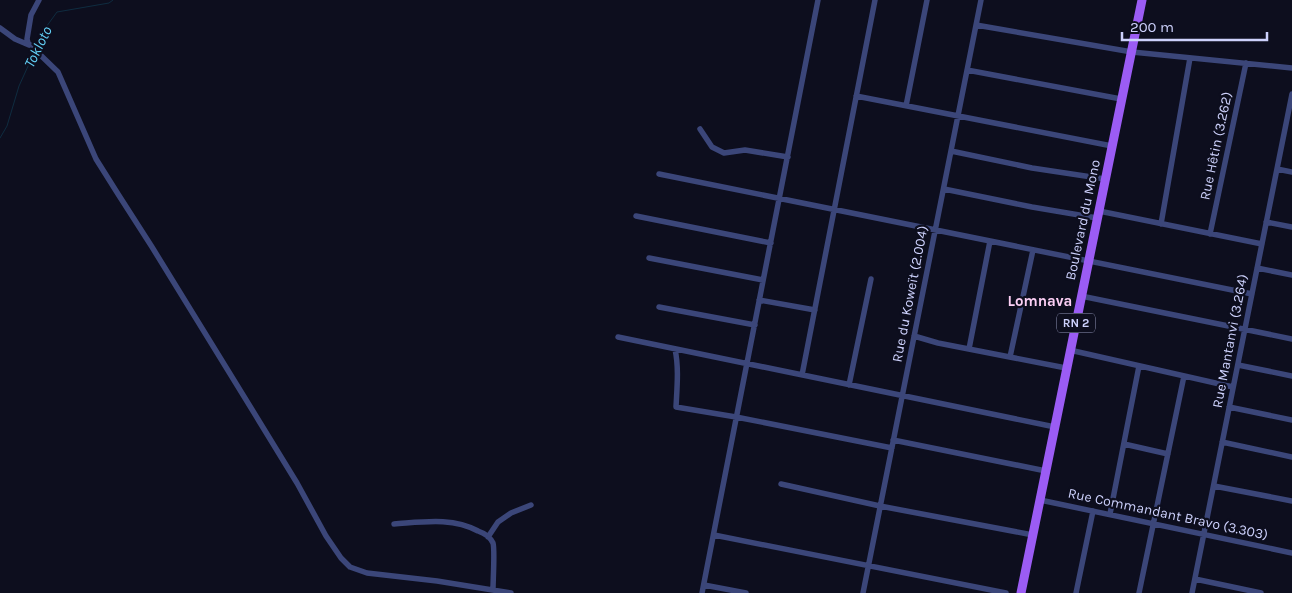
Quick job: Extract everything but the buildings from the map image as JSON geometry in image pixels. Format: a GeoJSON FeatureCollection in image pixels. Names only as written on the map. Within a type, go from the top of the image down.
{"type":"FeatureCollection","features":[{"type":"Feature","properties":{"kind":"main road","name":"Boulevard du Mono"},"geometry":{"type":"LineString","coordinates":[[1023,593],[1144,0]]}},
{"type":"Feature","properties":{"kind":"main road","name":"Boulevard du Mono"},"geometry":{"type":"LineString","coordinates":[[1100,214],[1121,99],[1133,53]]}},
{"type":"Feature","properties":{"kind":"main road","name":"Boulevard du Mono"},"geometry":{"type":"LineString","coordinates":[[1023,593],[1066,368],[1071,352]]}},
{"type":"Feature","properties":{"kind":"street"},"geometry":{"type":"LineString","coordinates":[[29,46],[27,39],[31,15],[39,0]]}},
{"type":"Feature","properties":{"kind":"street"},"geometry":{"type":"LineString","coordinates":[[702,593],[818,0]]}},
{"type":"Feature","properties":{"kind":"street"},"geometry":{"type":"LineString","coordinates":[[802,375],[875,0]]}},
{"type":"Feature","properties":{"kind":"street"},"geometry":{"type":"LineString","coordinates":[[906,106],[927,0]]}},
{"type":"Feature","properties":{"kind":"street","name":"Rue du Koweït (2.004)"},"geometry":{"type":"LineString","coordinates":[[863,593],[981,0]]}},
{"type":"Feature","properties":{"kind":"street"},"geometry":{"type":"LineString","coordinates":[[976,25],[1133,53],[1292,68]]}},
{"type":"Feature","properties":{"kind":"street"},"geometry":{"type":"LineString","coordinates":[[0,28],[29,46],[58,72],[96,159],[157,254],[341,558],[350,567],[367,573],[437,581],[511,593]]}},
{"type":"Feature","properties":{"kind":"street"},"geometry":{"type":"LineString","coordinates":[[1161,224],[1190,58]]}},
{"type":"Feature","properties":{"kind":"street","name":"Rue Hêtin (3.262)"},"geometry":{"type":"LineString","coordinates":[[1210,234],[1246,63]]}},
{"type":"Feature","properties":{"kind":"street"},"geometry":{"type":"LineString","coordinates":[[967,70],[1121,99]]}},
{"type":"Feature","properties":{"kind":"street"},"geometry":{"type":"LineString","coordinates":[[856,96],[1112,146]]}},
{"type":"Feature","properties":{"kind":"street","name":"Rue Mantanvi (3.264)"},"geometry":{"type":"LineString","coordinates":[[1192,593],[1292,97]]}},
{"type":"Feature","properties":{"kind":"street"},"geometry":{"type":"LineString","coordinates":[[1285,128],[1292,130]]}},
{"type":"Feature","properties":{"kind":"street"},"geometry":{"type":"LineString","coordinates":[[700,129],[712,147],[724,152],[745,150],[788,157]]}},
{"type":"Feature","properties":{"kind":"street"},"geometry":{"type":"LineString","coordinates":[[951,151],[1032,168],[1106,179]]}},
{"type":"Feature","properties":{"kind":"street"},"geometry":{"type":"LineString","coordinates":[[1277,169],[1292,172]]}},
{"type":"Feature","properties":{"kind":"street"},"geometry":{"type":"LineString","coordinates":[[659,174],[1252,294]]}},
{"type":"Feature","properties":{"kind":"street"},"geometry":{"type":"LineString","coordinates":[[944,189],[1032,207],[1100,214],[1262,244]]}},
{"type":"Feature","properties":{"kind":"street"},"geometry":{"type":"LineString","coordinates":[[636,216],[771,243]]}},
{"type":"Feature","properties":{"kind":"street"},"geometry":{"type":"LineString","coordinates":[[1266,222],[1292,227]]}},
{"type":"Feature","properties":{"kind":"street"},"geometry":{"type":"LineString","coordinates":[[969,349],[990,241]]}},
{"type":"Feature","properties":{"kind":"street"},"geometry":{"type":"LineString","coordinates":[[1010,357],[1033,250]]}},
{"type":"Feature","properties":{"kind":"street"},"geometry":{"type":"LineString","coordinates":[[650,258],[763,280]]}},
{"type":"Feature","properties":{"kind":"street"},"geometry":{"type":"LineString","coordinates":[[1257,268],[1292,275]]}},
{"type":"Feature","properties":{"kind":"street"},"geometry":{"type":"LineString","coordinates":[[849,385],[870,279]]}},
{"type":"Feature","properties":{"kind":"street"},"geometry":{"type":"LineString","coordinates":[[1083,297],[1292,339]]}},
{"type":"Feature","properties":{"kind":"street"},"geometry":{"type":"LineString","coordinates":[[760,300],[815,310]]}},
{"type":"Feature","properties":{"kind":"street"},"geometry":{"type":"LineString","coordinates":[[659,307],[755,325]]}},
{"type":"Feature","properties":{"kind":"street"},"geometry":{"type":"LineString","coordinates":[[914,336],[938,343],[1066,368]]}},
{"type":"Feature","properties":{"kind":"street"},"geometry":{"type":"LineString","coordinates":[[618,337],[1055,427]]}},
{"type":"Feature","properties":{"kind":"street"},"geometry":{"type":"LineString","coordinates":[[674,349],[677,360],[678,379],[676,407],[892,448]]}},
{"type":"Feature","properties":{"kind":"street"},"geometry":{"type":"LineString","coordinates":[[1071,352],[1233,387]]}},
{"type":"Feature","properties":{"kind":"street"},"geometry":{"type":"LineString","coordinates":[[1238,365],[1292,376]]}},
{"type":"Feature","properties":{"kind":"street"},"geometry":{"type":"LineString","coordinates":[[1110,514],[1139,366]]}},
{"type":"Feature","properties":{"kind":"street"},"geometry":{"type":"LineString","coordinates":[[1139,593],[1184,376]]}},
{"type":"Feature","properties":{"kind":"street"},"geometry":{"type":"LineString","coordinates":[[1229,407],[1292,420]]}},
{"type":"Feature","properties":{"kind":"street"},"geometry":{"type":"LineString","coordinates":[[893,440],[1046,471]]}},
{"type":"Feature","properties":{"kind":"street"},"geometry":{"type":"LineString","coordinates":[[1222,442],[1292,457]]}},
{"type":"Feature","properties":{"kind":"street"},"geometry":{"type":"LineString","coordinates":[[1124,444],[1168,454]]}},
{"type":"Feature","properties":{"kind":"street"},"geometry":{"type":"LineString","coordinates":[[781,484],[880,506],[1033,535]]}},
{"type":"Feature","properties":{"kind":"street"},"geometry":{"type":"LineString","coordinates":[[1214,486],[1292,500]]}},
{"type":"Feature","properties":{"kind":"street","name":"Rue Commandant Bravo (3.303)"},"geometry":{"type":"LineString","coordinates":[[1042,501],[1292,553]]}},
{"type":"Feature","properties":{"kind":"street"},"geometry":{"type":"LineString","coordinates":[[488,536],[498,522],[511,513],[531,505]]}},
{"type":"Feature","properties":{"kind":"street"},"geometry":{"type":"LineString","coordinates":[[1076,593],[1093,512]]}},
{"type":"Feature","properties":{"kind":"street"},"geometry":{"type":"LineString","coordinates":[[394,524],[445,522],[470,526],[488,536],[493,544],[493,590]]}},
{"type":"Feature","properties":{"kind":"street"},"geometry":{"type":"LineString","coordinates":[[714,535],[1006,593]]}},
{"type":"Feature","properties":{"kind":"street"},"geometry":{"type":"LineString","coordinates":[[1195,579],[1261,593]]}},
{"type":"Feature","properties":{"kind":"street"},"geometry":{"type":"LineString","coordinates":[[704,585],[746,593]]}},
{"type":"Feature","properties":{"kind":"waterway","name":"Tokloto"},"geometry":{"type":"LineString","coordinates":[[36,47],[41,34],[57,12],[109,3],[113,0]]}},
{"type":"Feature","properties":{"kind":"waterway","name":"Tokloto"},"geometry":{"type":"LineString","coordinates":[[0,138],[7,126],[19,86],[34,53]]}},
{"type":"Feature","properties":{"kind":"district","name":"Lomnava"},"geometry":{"type":"Point","coordinates":[1040,301]}}]}
